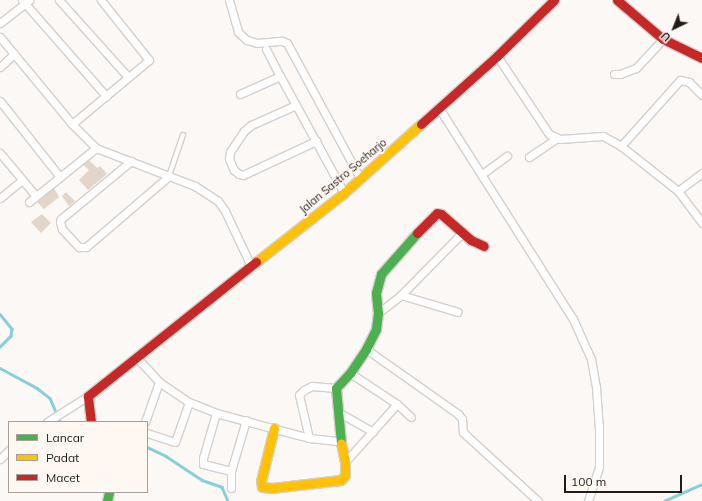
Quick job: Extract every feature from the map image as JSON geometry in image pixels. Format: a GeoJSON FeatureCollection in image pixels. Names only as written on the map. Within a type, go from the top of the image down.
{"type":"FeatureCollection","features":[{"type":"Feature","properties":{"kind":"street"},"geometry":{"type":"LineString","coordinates":[[59,0],[128,77]]}},
{"type":"Feature","properties":{"kind":"street"},"geometry":{"type":"LineString","coordinates":[[72,124],[148,62],[149,58],[101,0]]}},
{"type":"Feature","properties":{"kind":"street"},"geometry":{"type":"LineString","coordinates":[[229,0],[238,32],[247,40],[257,43],[282,41],[287,43],[360,178]]}},
{"type":"Feature","properties":{"kind":"street","name":"Jalan Sastro Soeharjo"},"geometry":{"type":"LineString","coordinates":[[88,396],[138,358],[171,328],[344,193],[497,56],[554,0]]}},
{"type":"Feature","properties":{"kind":"street"},"geometry":{"type":"LineString","coordinates":[[617,0],[662,39],[702,58]]}},
{"type":"Feature","properties":{"kind":"street"},"geometry":{"type":"LineString","coordinates":[[0,23],[25,1],[106,96]]}},
{"type":"Feature","properties":{"kind":"street"},"geometry":{"type":"LineString","coordinates":[[0,37],[72,124],[96,148],[195,186],[218,201],[225,211],[251,266]]}},
{"type":"Feature","properties":{"kind":"street"},"geometry":{"type":"LineString","coordinates":[[614,74],[620,74],[636,68],[662,39]]}},
{"type":"Feature","properties":{"kind":"street"},"geometry":{"type":"LineString","coordinates":[[266,49],[344,193]]}},
{"type":"Feature","properties":{"kind":"street"},"geometry":{"type":"LineString","coordinates":[[0,67],[14,54]]}},
{"type":"Feature","properties":{"kind":"street"},"geometry":{"type":"LineString","coordinates":[[497,56],[546,131],[556,139]]}},
{"type":"Feature","properties":{"kind":"street"},"geometry":{"type":"LineString","coordinates":[[240,94],[280,76]]}},
{"type":"Feature","properties":{"kind":"street"},"geometry":{"type":"LineString","coordinates":[[621,146],[680,80],[689,82],[702,95]]}},
{"type":"Feature","properties":{"kind":"street"},"geometry":{"type":"LineString","coordinates":[[0,101],[60,177]]}},
{"type":"Feature","properties":{"kind":"street"},"geometry":{"type":"LineString","coordinates":[[296,105],[251,125],[244,131],[230,152],[229,159],[234,170],[243,175],[316,142]]}},
{"type":"Feature","properties":{"kind":"street"},"geometry":{"type":"LineString","coordinates":[[439,108],[573,319],[591,359],[596,386],[599,426],[599,467],[588,501]]}},
{"type":"Feature","properties":{"kind":"street"},"geometry":{"type":"LineString","coordinates":[[528,157],[556,139],[597,135],[610,138],[678,191],[702,223]]}},
{"type":"Feature","properties":{"kind":"street"},"geometry":{"type":"LineString","coordinates":[[29,202],[96,148]]}},
{"type":"Feature","properties":{"kind":"street"},"geometry":{"type":"LineString","coordinates":[[0,152],[36,196]]}},
{"type":"Feature","properties":{"kind":"street"},"geometry":{"type":"LineString","coordinates":[[482,174],[507,156]]}},
{"type":"Feature","properties":{"kind":"street"},"geometry":{"type":"LineString","coordinates":[[131,161],[60,222],[62,229],[79,246],[86,247],[169,176]]}},
{"type":"Feature","properties":{"kind":"street"},"geometry":{"type":"LineString","coordinates":[[678,191],[702,173]]}},
{"type":"Feature","properties":{"kind":"street"},"geometry":{"type":"LineString","coordinates":[[0,198],[22,180]]}},
{"type":"Feature","properties":{"kind":"street"},"geometry":{"type":"LineString","coordinates":[[274,428],[261,481],[262,487],[272,488],[336,482],[341,480],[345,475],[345,462],[340,441],[336,388],[350,373],[366,349],[376,329],[378,313],[376,293],[381,274],[426,223],[437,213],[442,214],[462,233],[484,246]]}},
{"type":"Feature","properties":{"kind":"street"},"geometry":{"type":"LineString","coordinates":[[378,313],[402,295],[462,233]]}},
{"type":"Feature","properties":{"kind":"street"},"geometry":{"type":"LineString","coordinates":[[402,295],[416,301],[458,312]]}},
{"type":"Feature","properties":{"kind":"street"},"geometry":{"type":"LineString","coordinates":[[366,349],[451,408],[462,419],[463,432],[538,501]]}},
{"type":"Feature","properties":{"kind":"street"},"geometry":{"type":"LineString","coordinates":[[138,358],[159,382],[189,402],[216,413],[309,438],[340,441]]}},
{"type":"Feature","properties":{"kind":"street"},"geometry":{"type":"LineString","coordinates":[[350,373],[397,404],[411,417]]}},
{"type":"Feature","properties":{"kind":"street"},"geometry":{"type":"LineString","coordinates":[[145,421],[159,382]]}},
{"type":"Feature","properties":{"kind":"street"},"geometry":{"type":"LineString","coordinates":[[309,438],[299,395],[304,390],[312,386],[336,388]]}},
{"type":"Feature","properties":{"kind":"street"},"geometry":{"type":"LineString","coordinates":[[49,420],[88,396],[91,421]]}},
{"type":"Feature","properties":{"kind":"street"},"geometry":{"type":"LineString","coordinates":[[148,433],[175,442],[189,402]]}},
{"type":"Feature","properties":{"kind":"street"},"geometry":{"type":"LineString","coordinates":[[345,462],[397,404]]}},
{"type":"Feature","properties":{"kind":"street"},"geometry":{"type":"LineString","coordinates":[[338,412],[373,432]]}},
{"type":"Feature","properties":{"kind":"street"},"geometry":{"type":"LineString","coordinates":[[216,413],[203,458],[203,464],[231,471]]}},
{"type":"Feature","properties":{"kind":"street"},"geometry":{"type":"LineString","coordinates":[[230,488],[231,471],[246,420]]}},
{"type":"Feature","properties":{"kind":"street"},"geometry":{"type":"LineString","coordinates":[[0,459],[8,451]]}},
{"type":"Feature","properties":{"kind":"lane"},"geometry":{"type":"LineString","coordinates":[[169,176],[183,135]]}},
{"type":"Feature","properties":{"kind":"building"},"geometry":{"type":"Polygon","coordinates":[[[89,160],[97,168],[100,166],[107,174],[88,190],[79,180],[89,170],[83,165],[89,160]]]}},
{"type":"Feature","properties":{"kind":"building"},"geometry":{"type":"Polygon","coordinates":[[[54,188],[59,197],[44,209],[37,202],[54,188]]]}},
{"type":"Feature","properties":{"kind":"building"},"geometry":{"type":"Polygon","coordinates":[[[66,192],[75,201],[69,206],[62,196],[66,192]]]}},
{"type":"Feature","properties":{"kind":"building"},"geometry":{"type":"Polygon","coordinates":[[[42,214],[51,223],[41,233],[31,222],[42,214]]]}},
{"type":"Feature","properties":{"kind":"waterway"},"geometry":{"type":"LineString","coordinates":[[0,314],[12,329],[11,336],[0,347]]}},
{"type":"Feature","properties":{"kind":"waterway"},"geometry":{"type":"LineString","coordinates":[[0,368],[37,388],[50,398],[60,421]]}},
{"type":"Feature","properties":{"kind":"waterway"},"geometry":{"type":"LineString","coordinates":[[148,447],[166,456],[202,480],[222,487],[228,501]]}},
{"type":"Feature","properties":{"kind":"waterway"},"geometry":{"type":"LineString","coordinates":[[664,501],[702,484]]}},
{"type":"Feature","properties":{"kind":"traffic: fast"},"geometry":{"type":"LineString","coordinates":[[341,443],[336,388],[350,373],[366,349],[376,329],[378,313],[376,293],[381,274],[417,233]]}},
{"type":"Feature","properties":{"kind":"traffic: fast"},"geometry":{"type":"LineString","coordinates":[[107,501],[109,493]]}},
{"type":"Feature","properties":{"kind":"traffic: slow"},"geometry":{"type":"LineString","coordinates":[[256,262],[344,193],[421,124]]}},
{"type":"Feature","properties":{"kind":"traffic: slow"},"geometry":{"type":"LineString","coordinates":[[274,428],[261,481],[262,487],[272,488],[341,480],[345,475],[345,462],[341,443]]}},
{"type":"Feature","properties":{"kind":"traffic: jam"},"geometry":{"type":"LineString","coordinates":[[421,124],[497,56],[554,0]]}},
{"type":"Feature","properties":{"kind":"traffic: jam"},"geometry":{"type":"LineString","coordinates":[[617,0],[663,39],[702,58]]}},
{"type":"Feature","properties":{"kind":"traffic: jam"},"geometry":{"type":"LineString","coordinates":[[417,233],[437,213],[441,214],[471,240],[484,246]]}},
{"type":"Feature","properties":{"kind":"traffic: jam"},"geometry":{"type":"LineString","coordinates":[[91,421],[88,396],[256,262]]}}]}
